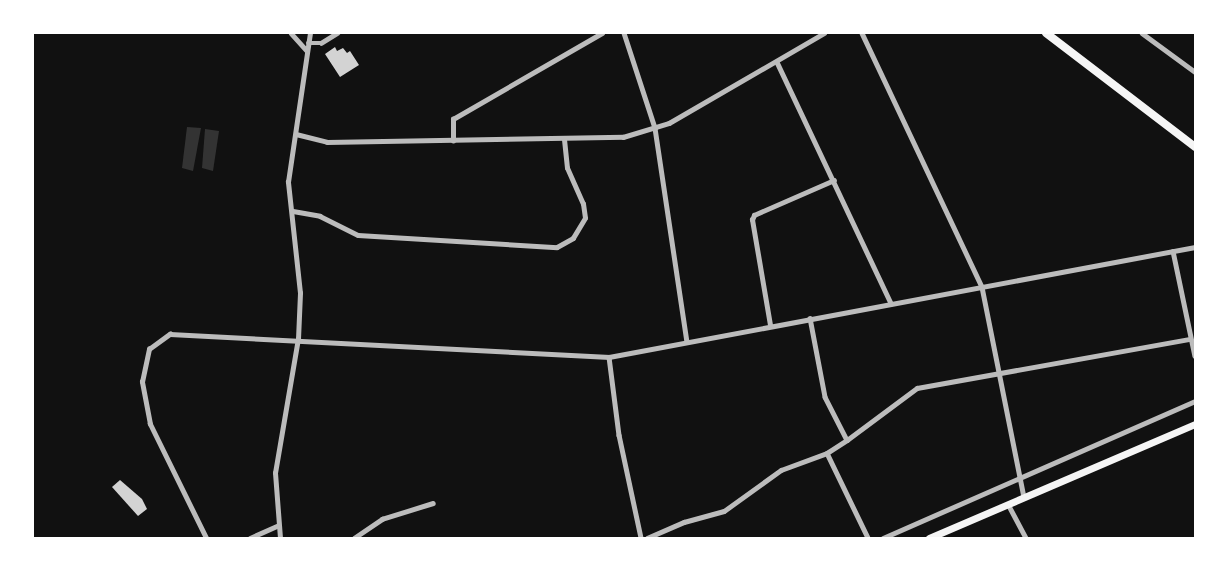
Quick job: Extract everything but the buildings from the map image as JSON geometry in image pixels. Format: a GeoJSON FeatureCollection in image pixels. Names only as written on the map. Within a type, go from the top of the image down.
{"type":"FeatureCollection","features":[{"type":"Feature","properties":{"kind":"highway"},"geometry":{"type":"LineString","coordinates":[[1046,33],[1195,147]]}},
{"type":"Feature","properties":{"kind":"main road"},"geometry":{"type":"LineString","coordinates":[[929,538],[1195,424]]}},
{"type":"Feature","properties":{"kind":"street"},"geometry":{"type":"LineString","coordinates":[[291,33],[307,51]]}},
{"type":"Feature","properties":{"kind":"street"},"geometry":{"type":"LineString","coordinates":[[280,538],[274,494],[278,452],[298,339],[299,271],[288,182],[310,33]]}},
{"type":"Feature","properties":{"kind":"street"},"geometry":{"type":"LineString","coordinates":[[308,43],[321,43],[337,33]]}},
{"type":"Feature","properties":{"kind":"street"},"geometry":{"type":"LineString","coordinates":[[453,141],[453,119],[602,33]]}},
{"type":"Feature","properties":{"kind":"street"},"geometry":{"type":"LineString","coordinates":[[624,33],[655,128],[687,342]]}},
{"type":"Feature","properties":{"kind":"street"},"geometry":{"type":"LineString","coordinates":[[296,134],[327,142],[564,140],[623,137],[655,128],[777,62],[824,33]]}},
{"type":"Feature","properties":{"kind":"street"},"geometry":{"type":"LineString","coordinates":[[862,33],[982,287],[1018,481],[1024,497]]}},
{"type":"Feature","properties":{"kind":"street"},"geometry":{"type":"LineString","coordinates":[[1142,33],[1195,72]]}},
{"type":"Feature","properties":{"kind":"street"},"geometry":{"type":"LineString","coordinates":[[777,62],[891,303]]}},
{"type":"Feature","properties":{"kind":"street"},"geometry":{"type":"LineString","coordinates":[[293,211],[320,216],[358,235],[557,247],[573,238],[585,218],[583,204],[567,168],[564,140]]}},
{"type":"Feature","properties":{"kind":"street"},"geometry":{"type":"LineString","coordinates":[[770,325],[754,215],[834,180]]}},
{"type":"Feature","properties":{"kind":"street"},"geometry":{"type":"LineString","coordinates":[[206,538],[150,424],[142,382],[144,359],[156,342],[181,332],[609,357],[1195,247]]}},
{"type":"Feature","properties":{"kind":"street"},"geometry":{"type":"LineString","coordinates":[[1173,251],[1195,356]]}},
{"type":"Feature","properties":{"kind":"street"},"geometry":{"type":"LineString","coordinates":[[810,318],[825,397],[847,440]]}},
{"type":"Feature","properties":{"kind":"street"},"geometry":{"type":"LineString","coordinates":[[647,538],[684,522],[724,511],[781,470],[827,453],[917,388],[1190,339]]}},
{"type":"Feature","properties":{"kind":"street"},"geometry":{"type":"LineString","coordinates":[[609,357],[619,435],[641,538]]}},
{"type":"Feature","properties":{"kind":"street"},"geometry":{"type":"LineString","coordinates":[[883,538],[1018,481],[1195,400]]}},
{"type":"Feature","properties":{"kind":"street"},"geometry":{"type":"LineString","coordinates":[[827,453],[868,538]]}},
{"type":"Feature","properties":{"kind":"street"},"geometry":{"type":"LineString","coordinates":[[354,538],[382,519],[433,503]]}},
{"type":"Feature","properties":{"kind":"street"},"geometry":{"type":"LineString","coordinates":[[1008,504],[1026,538]]}},
{"type":"Feature","properties":{"kind":"street"},"geometry":{"type":"LineString","coordinates":[[250,538],[278,526]]}},
{"type":"Feature","properties":{"kind":"shaded area"},"geometry":{"type":"Polygon","coordinates":[[[187,127],[201,128],[193,171],[182,168],[187,127]]]}},
{"type":"Feature","properties":{"kind":"shaded area"},"geometry":{"type":"Polygon","coordinates":[[[205,129],[219,131],[213,171],[202,168],[205,129]]]}}]}
